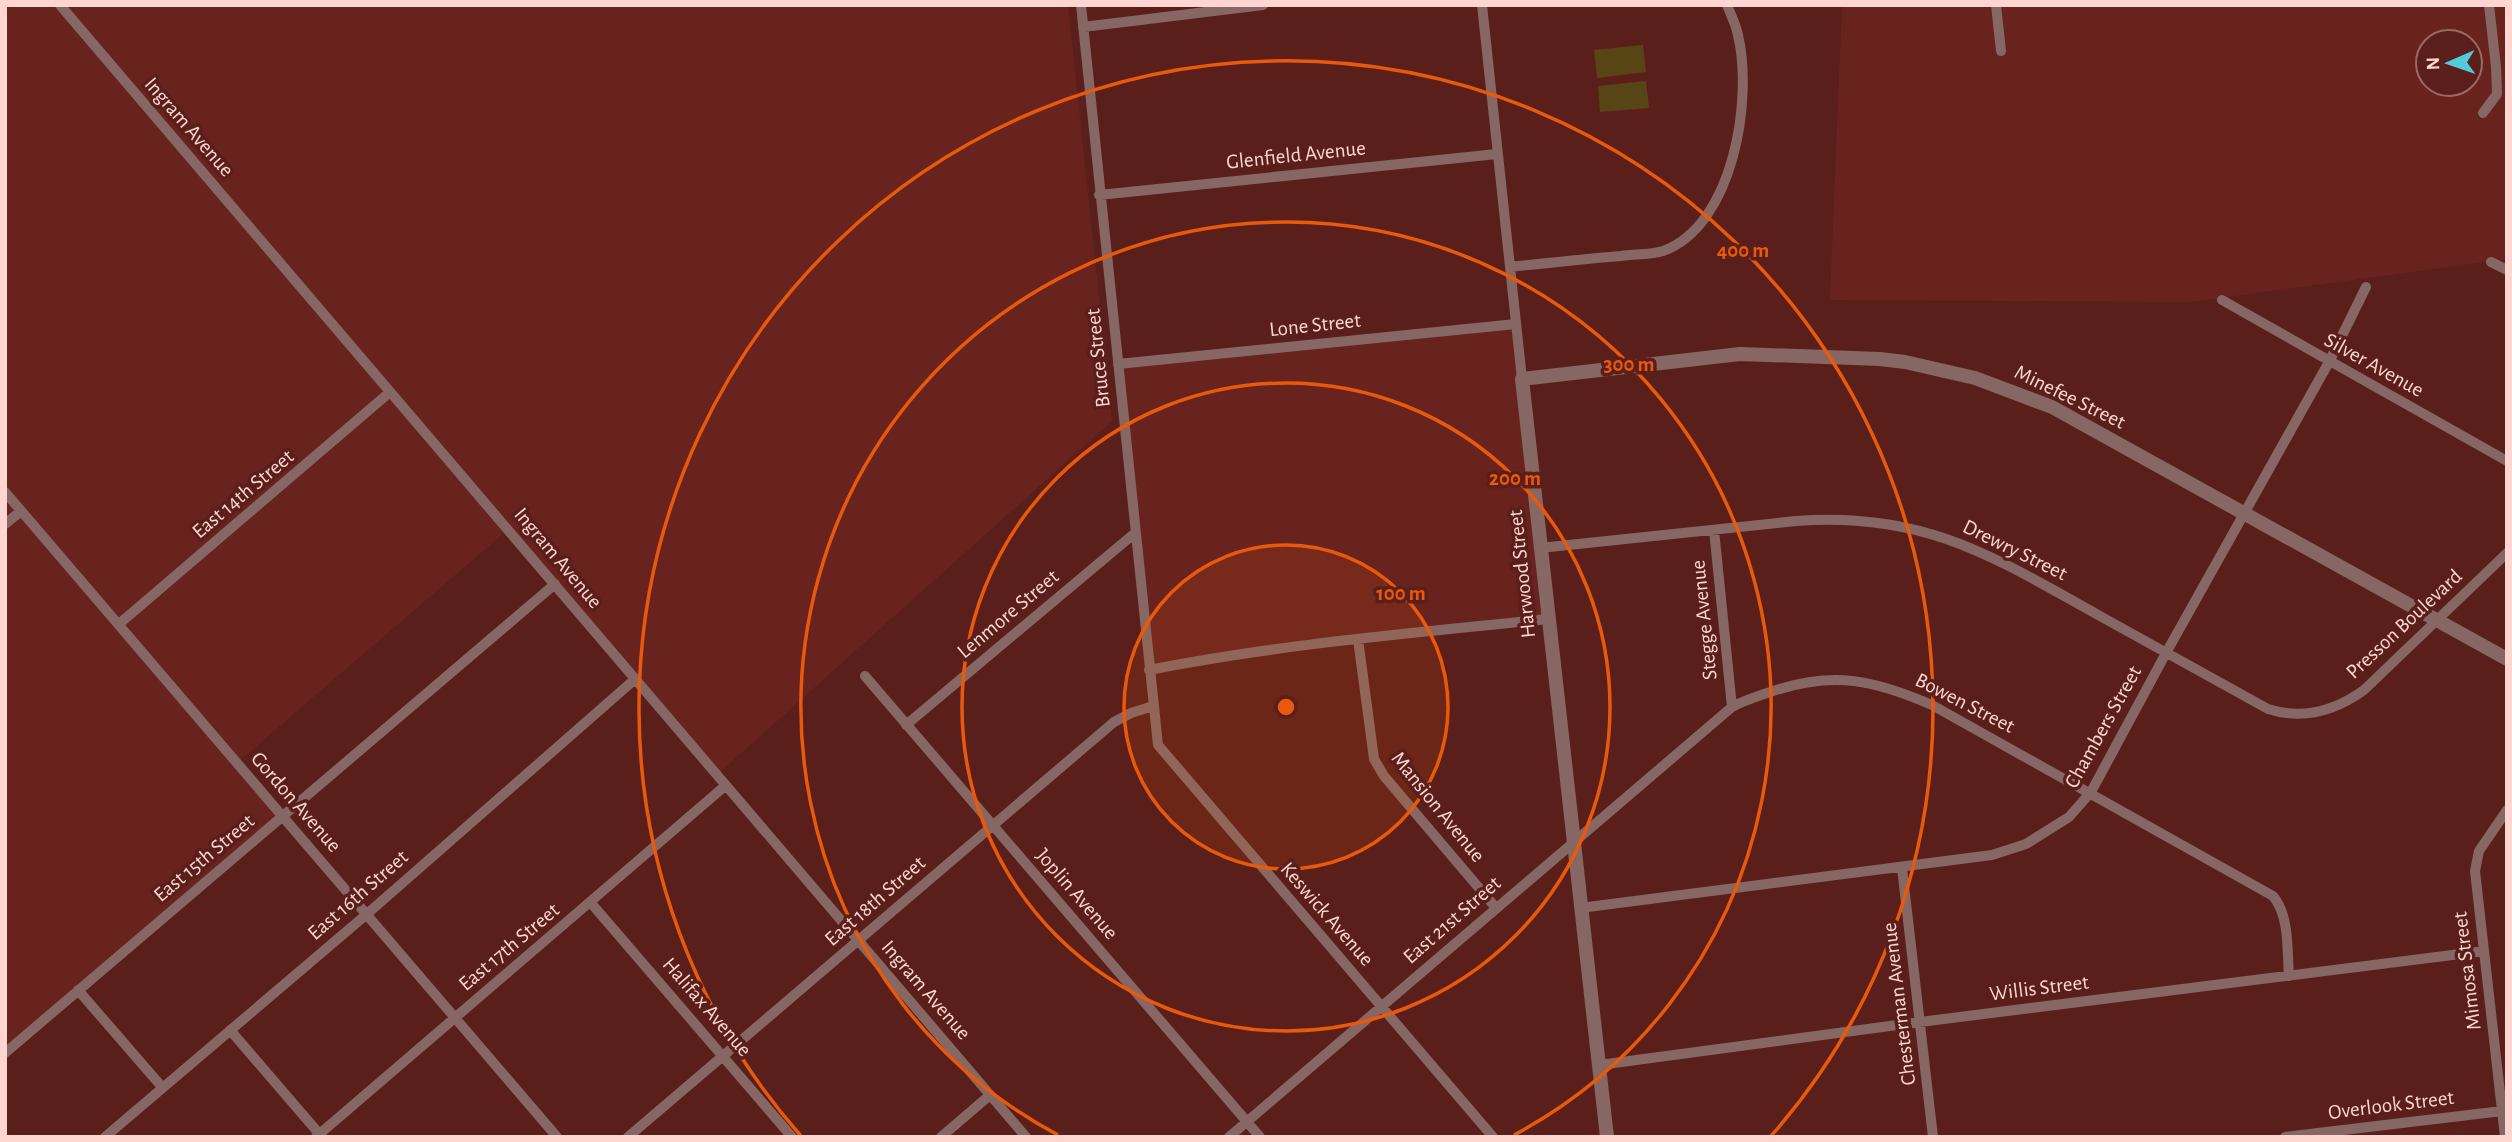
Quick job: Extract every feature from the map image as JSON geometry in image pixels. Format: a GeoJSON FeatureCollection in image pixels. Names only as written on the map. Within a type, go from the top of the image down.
{"type":"FeatureCollection","features":[{"type":"Feature","properties":{"kind":"street","name":"Ingram Avenue"},"geometry":{"type":"LineString","coordinates":[[60,5],[1026,1137]]}},
{"type":"Feature","properties":{"kind":"street","name":"Bruce Street"},"geometry":{"type":"LineString","coordinates":[[1081,5],[1153,706]]}},
{"type":"Feature","properties":{"kind":"street"},"geometry":{"type":"LineString","coordinates":[[1083,27],[1264,5]]}},
{"type":"Feature","properties":{"kind":"street","name":"Harwood Street"},"geometry":{"type":"LineString","coordinates":[[1482,5],[1580,908],[1608,1137]]}},
{"type":"Feature","properties":{"kind":"street"},"geometry":{"type":"LineString","coordinates":[[1510,267],[1662,251],[1690,236],[1711,208],[1727,174],[1738,137],[1743,97],[1742,65],[1738,34],[1727,5]]}},
{"type":"Feature","properties":{"kind":"street"},"geometry":{"type":"LineString","coordinates":[[1996,5],[2001,51]]}},
{"type":"Feature","properties":{"kind":"street"},"geometry":{"type":"LineString","coordinates":[[2483,114],[2497,94],[2489,5]]}},
{"type":"Feature","properties":{"kind":"street","name":"Glenfield Avenue"},"geometry":{"type":"LineString","coordinates":[[1099,195],[1497,154]]}},
{"type":"Feature","properties":{"kind":"street"},"geometry":{"type":"LineString","coordinates":[[2491,261],[2507,270]]}},
{"type":"Feature","properties":{"kind":"street","name":"Chambers Street"},"geometry":{"type":"LineString","coordinates":[[1580,908],[1992,855],[2026,844],[2069,817],[2091,792],[2329,362],[2366,287]]}},
{"type":"Feature","properties":{"kind":"street","name":"Silver Avenue"},"geometry":{"type":"LineString","coordinates":[[2222,300],[2507,461]]}},
{"type":"Feature","properties":{"kind":"street","name":"Lone Street"},"geometry":{"type":"LineString","coordinates":[[1118,364],[1516,324]]}},
{"type":"Feature","properties":{"kind":"street","name":"Minefee Street"},"geometry":{"type":"LineString","coordinates":[[1522,379],[1740,354],[1905,362],[1975,378],[2032,398],[2507,659]]}},
{"type":"Feature","properties":{"kind":"street","name":"East 14th Street"},"geometry":{"type":"LineString","coordinates":[[120,624],[390,392]]}},
{"type":"Feature","properties":{"kind":"street","name":"Gordon Avenue"},"geometry":{"type":"LineString","coordinates":[[5,492],[557,1137]]}},
{"type":"Feature","properties":{"kind":"street"},"geometry":{"type":"LineString","coordinates":[[5,524],[21,511]]}},
{"type":"Feature","properties":{"kind":"street","name":"Drewry Street"},"geometry":{"type":"LineString","coordinates":[[1540,548],[1838,519],[1882,522],[1930,532],[2004,562],[2268,709],[2279,712]]}},
{"type":"Feature","properties":{"kind":"street","name":"Stegge Avenue"},"geometry":{"type":"LineString","coordinates":[[1714,530],[1732,707]]}},
{"type":"Feature","properties":{"kind":"street","name":"Lenmore Street"},"geometry":{"type":"LineString","coordinates":[[906,725],[1135,533]]}},
{"type":"Feature","properties":{"kind":"street","name":"Presson Boulevard"},"geometry":{"type":"LineString","coordinates":[[2279,712],[2320,712],[2348,702],[2364,690],[2507,554]]}},
{"type":"Feature","properties":{"kind":"street","name":"East 15th Street"},"geometry":{"type":"LineString","coordinates":[[5,1053],[555,584]]}},
{"type":"Feature","properties":{"kind":"street"},"geometry":{"type":"LineString","coordinates":[[1149,670],[1358,639],[1548,619]]}},
{"type":"Feature","properties":{"kind":"street","name":"Mansion Avenue"},"geometry":{"type":"LineString","coordinates":[[1358,639],[1374,760],[1384,776],[1496,908]]}},
{"type":"Feature","properties":{"kind":"street","name":"Joplin Avenue"},"geometry":{"type":"LineString","coordinates":[[865,676],[1260,1137]]}},
{"type":"Feature","properties":{"kind":"street","name":"Bowen Street"},"geometry":{"type":"LineString","coordinates":[[1573,843],[1710,729],[1732,707],[1815,680],[1846,679],[1878,685],[1932,705],[2091,792],[2273,897],[2279,903],[2283,915],[2289,976]]}},
{"type":"Feature","properties":{"kind":"street","name":"East 16th Street"},"geometry":{"type":"LineString","coordinates":[[105,1137],[367,914],[634,680]]}},
{"type":"Feature","properties":{"kind":"street","name":"East 18th Street"},"geometry":{"type":"LineString","coordinates":[[628,1137],[1114,722],[1153,706]]}},
{"type":"Feature","properties":{"kind":"street","name":"Keswick Avenue"},"geometry":{"type":"LineString","coordinates":[[1153,706],[1157,740],[1161,750],[1493,1137]]}},
{"type":"Feature","properties":{"kind":"street","name":"East 17th Street"},"geometry":{"type":"LineString","coordinates":[[319,1136],[725,786]]}},
{"type":"Feature","properties":{"kind":"street","name":"Mimosa Street"},"geometry":{"type":"LineString","coordinates":[[2505,1137],[2476,881],[2476,860],[2484,842],[2507,810]]}},
{"type":"Feature","properties":{"kind":"street","name":"East 21st Street"},"geometry":{"type":"LineString","coordinates":[[1229,1137],[1573,843]]}},
{"type":"Feature","properties":{"kind":"street","name":"Chesterman Avenue"},"geometry":{"type":"LineString","coordinates":[[1902,868],[1933,1137]]}},
{"type":"Feature","properties":{"kind":"street","name":"Halifax Avenue"},"geometry":{"type":"LineString","coordinates":[[591,903],[792,1137]]}},
{"type":"Feature","properties":{"kind":"street","name":"Willis Street"},"geometry":{"type":"LineString","coordinates":[[1599,1065],[2484,951]]}},
{"type":"Feature","properties":{"kind":"street"},"geometry":{"type":"LineString","coordinates":[[78,990],[162,1087]]}},
{"type":"Feature","properties":{"kind":"street"},"geometry":{"type":"LineString","coordinates":[[2493,1026],[2507,1024]]}},
{"type":"Feature","properties":{"kind":"street"},"geometry":{"type":"LineString","coordinates":[[230,1030],[319,1136]]}},
{"type":"Feature","properties":{"kind":"street"},"geometry":{"type":"LineString","coordinates":[[941,1137],[990,1095]]}},
{"type":"Feature","properties":{"kind":"street","name":"Overlook Street"},"geometry":{"type":"LineString","coordinates":[[2285,1137],[2502,1111]]}},
{"type":"Feature","properties":{"kind":"shaded area"},"geometry":{"type":"Polygon","coordinates":[[[5,5],[1068,5],[1112,421],[720,772],[511,527],[237,763],[282,817],[5,1054],[5,5]]]}},
{"type":"Feature","properties":{"kind":"shaded area"},"geometry":{"type":"Polygon","coordinates":[[[1842,5],[2507,5],[2507,259],[2190,302],[1830,300],[1842,5]]]}},
{"type":"Feature","properties":{"kind":"shaded area"},"geometry":{"type":"Polygon","coordinates":[[[1643,45],[1646,72],[1597,78],[1594,50],[1643,45]]]}},
{"type":"Feature","properties":{"kind":"shaded area"},"geometry":{"type":"Polygon","coordinates":[[[1646,81],[1649,108],[1600,112],[1598,86],[1646,81]]]}},
{"type":"Feature","properties":{"kind":"shaded area"},"geometry":{"type":"Polygon","coordinates":[[[1516,324],[1548,619],[1149,666],[1118,365],[1516,324]]]}}]}
